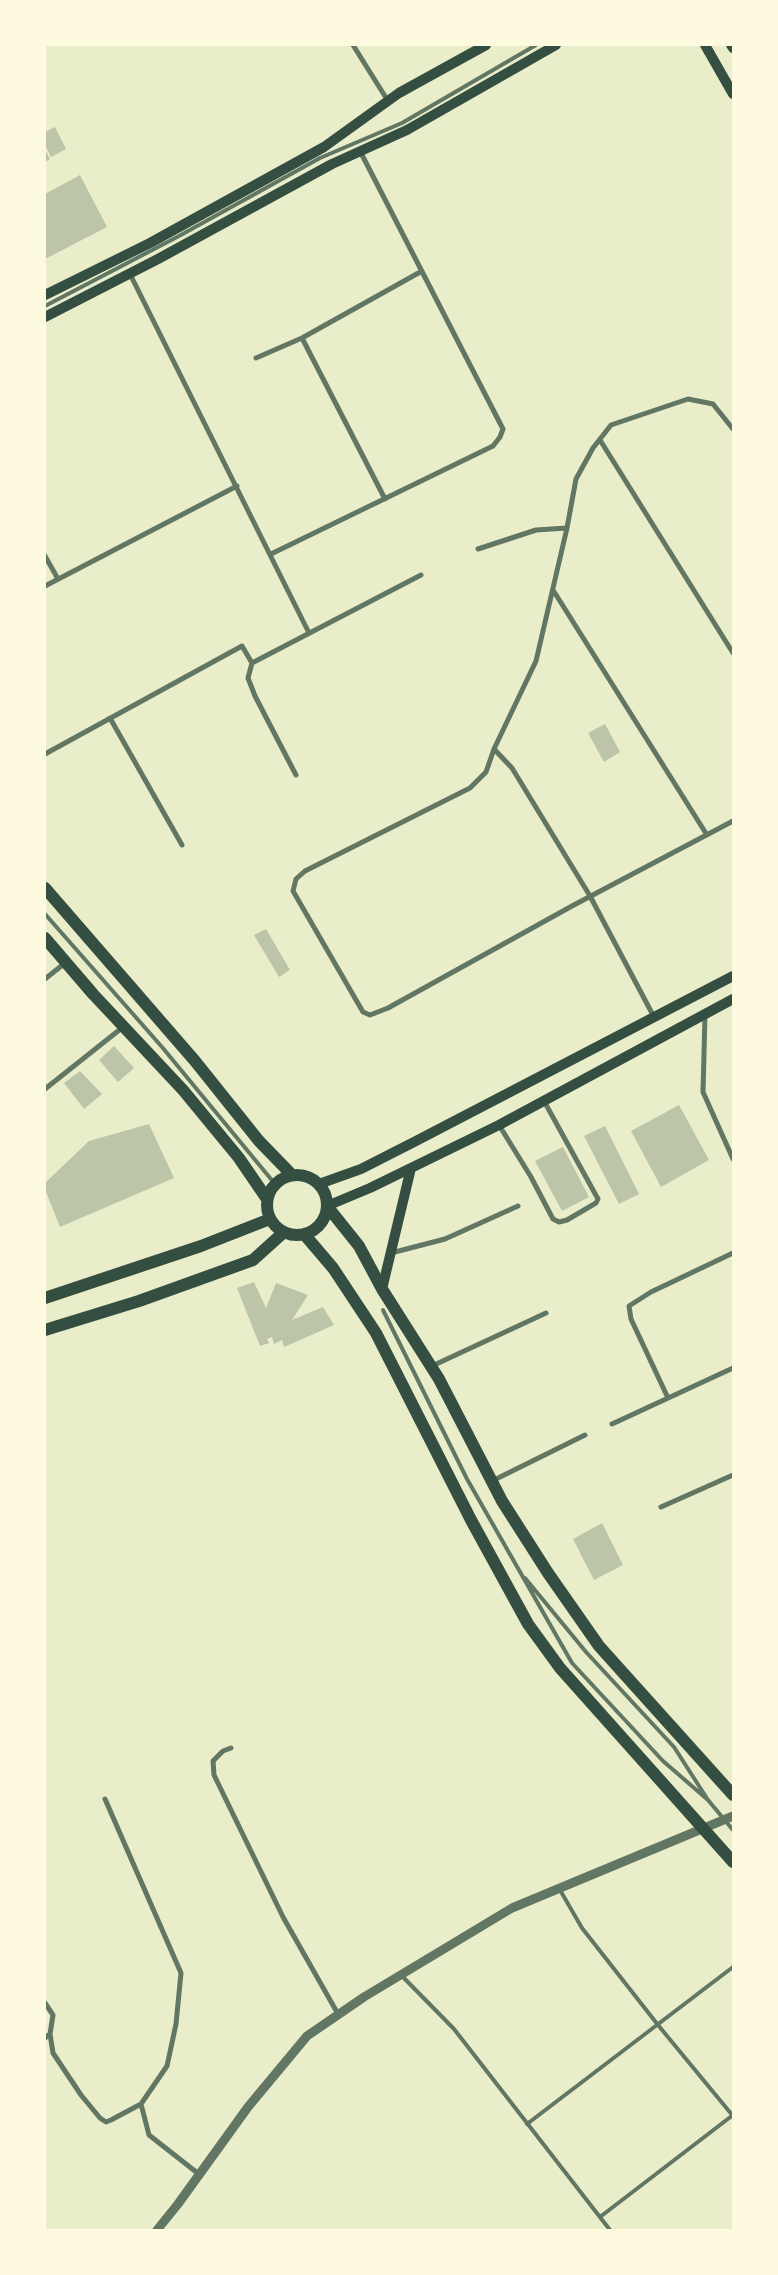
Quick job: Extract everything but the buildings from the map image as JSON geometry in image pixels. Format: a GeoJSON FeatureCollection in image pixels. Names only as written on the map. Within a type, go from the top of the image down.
{"type":"FeatureCollection","features":[{"type":"Feature","properties":{"kind":"main road"},"geometry":{"type":"LineString","coordinates":[[45,295],[150,243],[324,148],[399,93],[486,45]]}},
{"type":"Feature","properties":{"kind":"main road"},"geometry":{"type":"LineString","coordinates":[[45,317],[332,164],[407,130],[556,45]]}},
{"type":"Feature","properties":{"kind":"main road"},"geometry":{"type":"LineString","coordinates":[[705,45],[733,94]]}},
{"type":"Feature","properties":{"kind":"main road"},"geometry":{"type":"LineString","coordinates":[[45,888],[195,1061],[259,1140],[292,1175]]}},
{"type":"Feature","properties":{"kind":"main road"},"geometry":{"type":"LineString","coordinates":[[45,938],[183,1090],[239,1158],[267,1199]]}},
{"type":"Feature","properties":{"kind":"main road"},"geometry":{"type":"LineString","coordinates":[[319,1184],[369,1165],[733,976]]}},
{"type":"Feature","properties":{"kind":"main road"},"geometry":{"type":"LineString","coordinates":[[327,1206],[499,1125],[733,999]]}},
{"type":"Feature","properties":{"kind":"main road"},"geometry":{"type":"LineString","coordinates":[[382,1289],[410,1168]]}},
{"type":"Feature","properties":{"kind":"main road"},"geometry":{"type":"LineString","coordinates":[[292,1175],[311,1178],[319,1184],[326,1198],[327,1206],[325,1216],[313,1231],[294,1235],[276,1227],[270,1219],[267,1209],[267,1199],[275,1184],[292,1175]]}},
{"type":"Feature","properties":{"kind":"main road"},"geometry":{"type":"LineString","coordinates":[[327,1206],[359,1246],[382,1289],[432,1366],[502,1501],[543,1565],[599,1646],[733,1795]]}},
{"type":"Feature","properties":{"kind":"main road"},"geometry":{"type":"LineString","coordinates":[[45,1298],[201,1246],[270,1219]]}},
{"type":"Feature","properties":{"kind":"main road"},"geometry":{"type":"LineString","coordinates":[[45,1330],[139,1301],[253,1260],[284,1232]]}},
{"type":"Feature","properties":{"kind":"main road"},"geometry":{"type":"LineString","coordinates":[[304,1234],[333,1268],[376,1332],[471,1520],[528,1624],[560,1668],[733,1862]]}},
{"type":"Feature","properties":{"kind":"street"},"geometry":{"type":"LineString","coordinates":[[353,45],[388,101]]}},
{"type":"Feature","properties":{"kind":"street"},"geometry":{"type":"LineString","coordinates":[[271,554],[493,446],[503,429],[360,151]]}},
{"type":"Feature","properties":{"kind":"street"},"geometry":{"type":"LineString","coordinates":[[256,358],[302,338],[422,271]]}},
{"type":"Feature","properties":{"kind":"street"},"geometry":{"type":"LineString","coordinates":[[130,273],[309,633]]}},
{"type":"Feature","properties":{"kind":"street"},"geometry":{"type":"LineString","coordinates":[[302,338],[385,499]]}},
{"type":"Feature","properties":{"kind":"street"},"geometry":{"type":"LineString","coordinates":[[733,429],[713,404],[688,398],[611,425],[576,479],[567,528],[536,661],[494,749],[486,772],[470,788],[311,868],[296,879],[293,891],[363,1012],[370,1015],[388,1008],[590,896],[733,821]]}},
{"type":"Feature","properties":{"kind":"street"},"geometry":{"type":"LineString","coordinates":[[600,440],[733,653]]}},
{"type":"Feature","properties":{"kind":"street"},"geometry":{"type":"LineString","coordinates":[[45,586],[237,486]]}},
{"type":"Feature","properties":{"kind":"street"},"geometry":{"type":"LineString","coordinates":[[478,549],[536,530],[567,528]]}},
{"type":"Feature","properties":{"kind":"street"},"geometry":{"type":"LineString","coordinates":[[45,556],[58,579]]}},
{"type":"Feature","properties":{"kind":"street"},"geometry":{"type":"LineString","coordinates":[[252,663],[420,575]]}},
{"type":"Feature","properties":{"kind":"street"},"geometry":{"type":"LineString","coordinates":[[553,590],[707,835]]}},
{"type":"Feature","properties":{"kind":"street"},"geometry":{"type":"LineString","coordinates":[[45,754],[242,646],[252,663],[248,678],[254,696],[296,775]]}},
{"type":"Feature","properties":{"kind":"street"},"geometry":{"type":"LineString","coordinates":[[110,718],[182,845]]}},
{"type":"Feature","properties":{"kind":"street"},"geometry":{"type":"LineString","coordinates":[[494,749],[512,768],[590,896],[654,1018]]}},
{"type":"Feature","properties":{"kind":"street"},"geometry":{"type":"LineString","coordinates":[[45,979],[66,963]]}},
{"type":"Feature","properties":{"kind":"street"},"geometry":{"type":"LineString","coordinates":[[705,1014],[703,1092],[733,1159]]}},
{"type":"Feature","properties":{"kind":"street"},"geometry":{"type":"LineString","coordinates":[[45,1089],[124,1026]]}},
{"type":"Feature","properties":{"kind":"street"},"geometry":{"type":"LineString","coordinates":[[499,1125],[553,1218],[559,1222],[568,1220],[596,1203],[598,1199],[543,1101]]}},
{"type":"Feature","properties":{"kind":"street"},"geometry":{"type":"LineString","coordinates":[[390,1253],[445,1239],[518,1206]]}},
{"type":"Feature","properties":{"kind":"street"},"geometry":{"type":"LineString","coordinates":[[668,1398],[631,1319],[629,1306],[650,1292],[733,1253]]}},
{"type":"Feature","properties":{"kind":"street"},"geometry":{"type":"LineString","coordinates":[[432,1366],[546,1313]]}},
{"type":"Feature","properties":{"kind":"street"},"geometry":{"type":"LineString","coordinates":[[612,1424],[733,1368]]}},
{"type":"Feature","properties":{"kind":"street"},"geometry":{"type":"LineString","coordinates":[[492,1481],[585,1435]]}},
{"type":"Feature","properties":{"kind":"street"},"geometry":{"type":"LineString","coordinates":[[661,1507],[733,1475]]}},
{"type":"Feature","properties":{"kind":"street"},"geometry":{"type":"LineString","coordinates":[[231,1748],[223,1751],[213,1761],[214,1775],[283,1917],[338,2014]]}},
{"type":"Feature","properties":{"kind":"street"},"geometry":{"type":"LineString","coordinates":[[45,2003],[53,2015],[47,2036],[53,2053],[81,2095],[100,2118],[106,2122],[141,2104],[167,2066],[176,2024],[181,1973],[105,1799]]}},
{"type":"Feature","properties":{"kind":"street"},"geometry":{"type":"LineString","coordinates":[[156,2230],[200,2175],[248,2107],[307,2036],[401,1974],[512,1908],[729,1818]]}},
{"type":"Feature","properties":{"kind":"street"},"geometry":{"type":"LineString","coordinates":[[141,2104],[149,2135],[200,2175]]}},
{"type":"Feature","properties":{"kind":"lane"},"geometry":{"type":"LineString","coordinates":[[45,306],[180,236],[320,158],[402,123],[536,45]]}},
{"type":"Feature","properties":{"kind":"lane"},"geometry":{"type":"LineString","coordinates":[[45,914],[162,1047],[275,1184]]}},
{"type":"Feature","properties":{"kind":"lane"},"geometry":{"type":"LineString","coordinates":[[383,1310],[467,1479],[572,1664],[662,1761],[729,1818],[733,1830]]}},
{"type":"Feature","properties":{"kind":"lane"},"geometry":{"type":"LineString","coordinates":[[518,1569],[586,1652],[674,1747],[708,1800]]}},
{"type":"Feature","properties":{"kind":"lane"},"geometry":{"type":"LineString","coordinates":[[559,1888],[582,1928],[658,2025],[733,2115],[600,2217]]}},
{"type":"Feature","properties":{"kind":"lane"},"geometry":{"type":"LineString","coordinates":[[527,2124],[733,1967]]}},
{"type":"Feature","properties":{"kind":"lane"},"geometry":{"type":"LineString","coordinates":[[401,1974],[454,2029],[610,2230]]}}]}
